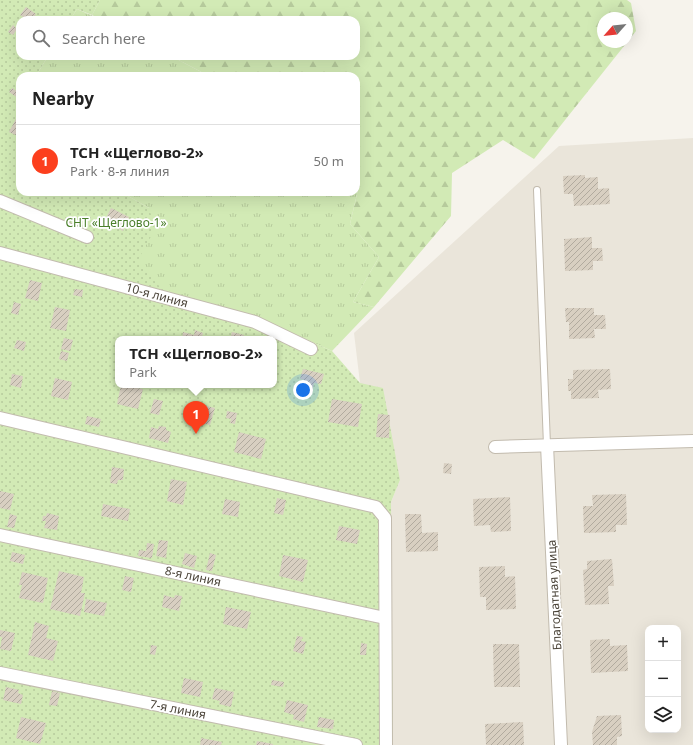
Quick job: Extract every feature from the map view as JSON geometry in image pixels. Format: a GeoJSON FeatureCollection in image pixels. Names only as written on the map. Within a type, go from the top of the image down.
{"type":"FeatureCollection","features":[{"type":"Feature","properties":{"kind":"street"},"geometry":{"type":"LineString","coordinates":[[0,200],[87,237]]}},
{"type":"Feature","properties":{"kind":"street","name":"10-я линия"},"geometry":{"type":"LineString","coordinates":[[0,253],[255,322],[311,349]]}},
{"type":"Feature","properties":{"kind":"street"},"geometry":{"type":"LineString","coordinates":[[0,418],[376,507],[385,518],[386,745]]}},
{"type":"Feature","properties":{"kind":"street"},"geometry":{"type":"LineString","coordinates":[[495,447],[693,441]]}},
{"type":"Feature","properties":{"kind":"street","name":"Благодатная улица"},"geometry":{"type":"LineString","coordinates":[[547,445],[560,745]]}},
{"type":"Feature","properties":{"kind":"street","name":"8-я линия"},"geometry":{"type":"LineString","coordinates":[[0,535],[385,618]]}},
{"type":"Feature","properties":{"kind":"street","name":"7-я линия"},"geometry":{"type":"LineString","coordinates":[[0,673],[356,745]]}},
{"type":"Feature","properties":{"kind":"lane"},"geometry":{"type":"LineString","coordinates":[[537,190],[547,445]]}},
{"type":"Feature","properties":{"kind":"shaded area"},"geometry":{"type":"Polygon","coordinates":[[[693,138],[693,745],[393,745],[391,502],[400,480],[360,383],[354,333],[559,146],[693,138]]]}},
{"type":"Feature","properties":{"kind":"green space","name":"СНТ «Щеглово-1»"},"geometry":{"type":"Polygon","coordinates":[[[0,0],[100,0],[92,15],[77,9],[73,16],[16,16],[16,60],[46,60],[38,72],[16,72],[16,196],[128,196],[149,208],[155,229],[137,262],[161,288],[261,319],[332,351],[360,383],[383,388],[400,480],[391,502],[393,745],[0,745],[0,0]]]}},
{"type":"Feature","properties":{"kind":"green space"},"geometry":{"type":"Polygon","coordinates":[[[100,0],[627,0],[631,3],[633,12],[597,12],[597,48],[622,48],[534,159],[503,140],[452,173],[451,216],[374,307],[353,302],[379,257],[350,224],[357,196],[360,196],[360,72],[201,72],[179,60],[360,60],[360,16],[92,15],[100,0]]]}},
{"type":"Feature","properties":{"kind":"green space"},"geometry":{"type":"Polygon","coordinates":[[[77,9],[93,16],[73,16],[77,9]]]}},
{"type":"Feature","properties":{"kind":"green space"},"geometry":{"type":"Polygon","coordinates":[[[633,14],[636,31],[633,35],[633,14]]]}},
{"type":"Feature","properties":{"kind":"green space"},"geometry":{"type":"Polygon","coordinates":[[[46,60],[179,60],[201,72],[38,72],[46,60]]]}},
{"type":"Feature","properties":{"kind":"green space"},"geometry":{"type":"Polygon","coordinates":[[[128,196],[357,196],[350,224],[379,257],[353,302],[374,307],[332,351],[261,319],[115,280],[149,208],[128,196]]]}},
{"type":"Feature","properties":{"kind":"building"},"geometry":{"type":"Polygon","coordinates":[[[26,7],[36,14],[35,16],[20,15],[26,7]]]}},
{"type":"Feature","properties":{"kind":"building"},"geometry":{"type":"Polygon","coordinates":[[[13,25],[16,28],[13,35],[8,32],[13,25]]]}},
{"type":"Feature","properties":{"kind":"building"},"geometry":{"type":"Polygon","coordinates":[[[12,88],[16,90],[16,97],[9,92],[12,88]]]}},
{"type":"Feature","properties":{"kind":"building"},"geometry":{"type":"Polygon","coordinates":[[[16,119],[16,135],[9,132],[16,119]]]}},
{"type":"Feature","properties":{"kind":"building"},"geometry":{"type":"Polygon","coordinates":[[[585,175],[585,178],[598,177],[598,189],[609,188],[610,204],[574,206],[573,194],[564,194],[563,176],[585,175]]]}},
{"type":"Feature","properties":{"kind":"building"},"geometry":{"type":"Polygon","coordinates":[[[111,208],[129,217],[123,231],[104,222],[111,208]]]}},
{"type":"Feature","properties":{"kind":"building"},"geometry":{"type":"Polygon","coordinates":[[[592,237],[592,248],[602,248],[603,261],[593,261],[593,270],[565,271],[564,239],[592,237]]]}},
{"type":"Feature","properties":{"kind":"building"},"geometry":{"type":"Polygon","coordinates":[[[30,280],[42,283],[38,301],[25,298],[30,280]]]}},
{"type":"Feature","properties":{"kind":"building"},"geometry":{"type":"Polygon","coordinates":[[[75,289],[83,290],[82,297],[73,295],[75,289]]]}},
{"type":"Feature","properties":{"kind":"building"},"geometry":{"type":"Polygon","coordinates":[[[14,302],[21,304],[18,315],[11,313],[14,302]]]}},
{"type":"Feature","properties":{"kind":"building"},"geometry":{"type":"Polygon","coordinates":[[[55,307],[70,310],[66,331],[50,328],[55,307]]]}},
{"type":"Feature","properties":{"kind":"building"},"geometry":{"type":"Polygon","coordinates":[[[565,308],[594,308],[594,315],[605,315],[606,329],[594,329],[595,338],[569,339],[569,322],[566,322],[565,308]]]}},
{"type":"Feature","properties":{"kind":"building"},"geometry":{"type":"Polygon","coordinates":[[[195,330],[203,333],[202,336],[182,336],[183,332],[194,335],[195,330]]]}},
{"type":"Feature","properties":{"kind":"building"},"geometry":{"type":"Polygon","coordinates":[[[232,332],[244,335],[244,336],[231,336],[232,332]]]}},
{"type":"Feature","properties":{"kind":"building"},"geometry":{"type":"Polygon","coordinates":[[[64,338],[73,340],[70,351],[61,349],[64,338]]]}},
{"type":"Feature","properties":{"kind":"building"},"geometry":{"type":"Polygon","coordinates":[[[17,340],[26,342],[24,351],[14,348],[17,340]]]}},
{"type":"Feature","properties":{"kind":"building"},"geometry":{"type":"Polygon","coordinates":[[[61,351],[69,353],[67,361],[59,359],[61,351]]]}},
{"type":"Feature","properties":{"kind":"building"},"geometry":{"type":"Polygon","coordinates":[[[303,369],[324,374],[321,384],[314,383],[312,392],[301,389],[304,380],[300,379],[303,369]]]}},
{"type":"Feature","properties":{"kind":"building"},"geometry":{"type":"Polygon","coordinates":[[[610,369],[611,389],[598,390],[599,398],[571,399],[571,391],[568,391],[568,379],[573,379],[573,370],[610,369]]]}},
{"type":"Feature","properties":{"kind":"building"},"geometry":{"type":"Polygon","coordinates":[[[12,374],[23,376],[21,388],[10,385],[12,374]]]}},
{"type":"Feature","properties":{"kind":"building"},"geometry":{"type":"Polygon","coordinates":[[[55,378],[72,382],[68,400],[51,396],[55,378]]]}},
{"type":"Feature","properties":{"kind":"building"},"geometry":{"type":"Polygon","coordinates":[[[120,388],[143,389],[138,409],[117,404],[120,388]]]}},
{"type":"Feature","properties":{"kind":"building"},"geometry":{"type":"Polygon","coordinates":[[[154,399],[163,401],[159,415],[150,413],[154,399]]]}},
{"type":"Feature","properties":{"kind":"building"},"geometry":{"type":"Polygon","coordinates":[[[332,399],[362,404],[358,427],[328,422],[332,399]]]}},
{"type":"Feature","properties":{"kind":"building"},"geometry":{"type":"Polygon","coordinates":[[[194,403],[215,408],[210,425],[190,420],[194,403]]]}},
{"type":"Feature","properties":{"kind":"building"},"geometry":{"type":"Polygon","coordinates":[[[227,411],[237,413],[235,424],[230,423],[231,419],[226,418],[227,411]]]}},
{"type":"Feature","properties":{"kind":"building"},"geometry":{"type":"Polygon","coordinates":[[[378,414],[390,415],[389,438],[376,437],[378,414]]]}},
{"type":"Feature","properties":{"kind":"building"},"geometry":{"type":"Polygon","coordinates":[[[87,416],[101,419],[99,427],[85,424],[87,416]]]}},
{"type":"Feature","properties":{"kind":"building"},"geometry":{"type":"Polygon","coordinates":[[[159,426],[166,427],[166,430],[171,432],[168,443],[149,438],[151,427],[158,429],[159,426]]]}},
{"type":"Feature","properties":{"kind":"building"},"geometry":{"type":"Polygon","coordinates":[[[239,432],[266,439],[261,459],[234,452],[239,432]]]}},
{"type":"Feature","properties":{"kind":"building"},"geometry":{"type":"Polygon","coordinates":[[[444,463],[452,464],[451,474],[443,473],[444,463]]]}},
{"type":"Feature","properties":{"kind":"building"},"geometry":{"type":"Polygon","coordinates":[[[112,467],[124,469],[123,480],[118,480],[117,484],[110,483],[112,467]]]}},
{"type":"Feature","properties":{"kind":"building"},"geometry":{"type":"Polygon","coordinates":[[[171,479],[187,482],[183,505],[167,501],[171,479]]]}},
{"type":"Feature","properties":{"kind":"building"},"geometry":{"type":"Polygon","coordinates":[[[0,491],[14,494],[10,510],[0,508],[0,491]]]}},
{"type":"Feature","properties":{"kind":"building"},"geometry":{"type":"Polygon","coordinates":[[[626,494],[627,525],[616,525],[616,532],[584,533],[583,506],[593,506],[592,495],[626,494]]]}},
{"type":"Feature","properties":{"kind":"building"},"geometry":{"type":"Polygon","coordinates":[[[510,497],[511,531],[491,532],[490,525],[474,526],[473,499],[510,497]]]}},
{"type":"Feature","properties":{"kind":"building"},"geometry":{"type":"Polygon","coordinates":[[[277,498],[286,500],[283,515],[274,513],[277,498]]]}},
{"type":"Feature","properties":{"kind":"building"},"geometry":{"type":"Polygon","coordinates":[[[225,499],[240,502],[238,517],[222,514],[225,499]]]}},
{"type":"Feature","properties":{"kind":"building"},"geometry":{"type":"Polygon","coordinates":[[[103,504],[130,509],[128,521],[101,516],[103,504]]]}},
{"type":"Feature","properties":{"kind":"building"},"geometry":{"type":"Polygon","coordinates":[[[47,513],[59,516],[57,530],[44,528],[46,521],[42,521],[43,516],[46,516],[47,513]]]}},
{"type":"Feature","properties":{"kind":"building"},"geometry":{"type":"Polygon","coordinates":[[[10,514],[17,516],[14,528],[7,527],[10,514]]]}},
{"type":"Feature","properties":{"kind":"building"},"geometry":{"type":"Polygon","coordinates":[[[405,514],[421,514],[422,533],[438,532],[438,551],[406,552],[405,514]]]}},
{"type":"Feature","properties":{"kind":"building"},"geometry":{"type":"Polygon","coordinates":[[[339,526],[360,530],[357,544],[336,540],[339,526]]]}},
{"type":"Feature","properties":{"kind":"building"},"geometry":{"type":"Polygon","coordinates":[[[159,540],[168,541],[166,558],[156,556],[159,540]]]}},
{"type":"Feature","properties":{"kind":"building"},"geometry":{"type":"Polygon","coordinates":[[[147,543],[154,544],[152,558],[138,556],[139,550],[146,551],[147,543]]]}},
{"type":"Feature","properties":{"kind":"building"},"geometry":{"type":"Polygon","coordinates":[[[12,552],[25,555],[23,564],[10,561],[12,552]]]}},
{"type":"Feature","properties":{"kind":"building"},"geometry":{"type":"Polygon","coordinates":[[[185,553],[197,556],[194,568],[182,564],[185,553]]]}},
{"type":"Feature","properties":{"kind":"building"},"geometry":{"type":"Polygon","coordinates":[[[210,553],[216,555],[212,571],[206,570],[210,553]]]}},
{"type":"Feature","properties":{"kind":"building"},"geometry":{"type":"Polygon","coordinates":[[[283,555],[308,560],[303,582],[279,576],[283,555]]]}},
{"type":"Feature","properties":{"kind":"building"},"geometry":{"type":"Polygon","coordinates":[[[612,559],[614,586],[608,586],[609,604],[585,605],[583,570],[587,569],[587,561],[612,559]]]}},
{"type":"Feature","properties":{"kind":"building"},"geometry":{"type":"Polygon","coordinates":[[[505,566],[505,577],[515,576],[516,609],[486,610],[486,597],[480,597],[479,567],[505,566]]]}},
{"type":"Feature","properties":{"kind":"building"},"geometry":{"type":"Polygon","coordinates":[[[59,571],[84,577],[81,593],[85,593],[80,616],[50,609],[59,571]]]}},
{"type":"Feature","properties":{"kind":"building"},"geometry":{"type":"Polygon","coordinates":[[[22,572],[48,578],[43,603],[19,598],[22,585],[19,585],[22,572]]]}},
{"type":"Feature","properties":{"kind":"building"},"geometry":{"type":"Polygon","coordinates":[[[125,576],[134,578],[131,592],[122,590],[125,576]]]}},
{"type":"Feature","properties":{"kind":"building"},"geometry":{"type":"Polygon","coordinates":[[[164,595],[174,598],[175,595],[182,596],[179,611],[162,607],[164,595]]]}},
{"type":"Feature","properties":{"kind":"building"},"geometry":{"type":"Polygon","coordinates":[[[86,599],[107,603],[104,616],[84,612],[86,599]]]}},
{"type":"Feature","properties":{"kind":"building"},"geometry":{"type":"Polygon","coordinates":[[[226,607],[251,612],[247,629],[223,624],[226,607]]]}},
{"type":"Feature","properties":{"kind":"building"},"geometry":{"type":"Polygon","coordinates":[[[35,622],[49,626],[46,638],[58,641],[53,661],[28,655],[35,622]]]}},
{"type":"Feature","properties":{"kind":"building"},"geometry":{"type":"Polygon","coordinates":[[[0,630],[15,633],[11,651],[0,649],[2,637],[0,637],[0,630]]]}},
{"type":"Feature","properties":{"kind":"building"},"geometry":{"type":"Polygon","coordinates":[[[297,636],[303,637],[301,641],[306,642],[303,654],[293,651],[297,636]]]}},
{"type":"Feature","properties":{"kind":"building"},"geometry":{"type":"Polygon","coordinates":[[[610,639],[610,646],[627,645],[628,671],[591,673],[590,640],[610,639]]]}},
{"type":"Feature","properties":{"kind":"building"},"geometry":{"type":"Polygon","coordinates":[[[361,643],[367,644],[366,655],[360,655],[361,643]]]}},
{"type":"Feature","properties":{"kind":"building"},"geometry":{"type":"Polygon","coordinates":[[[493,644],[519,644],[520,687],[494,687],[493,644]]]}},
{"type":"Feature","properties":{"kind":"building"},"geometry":{"type":"Polygon","coordinates":[[[151,645],[157,646],[155,655],[150,654],[151,645]]]}},
{"type":"Feature","properties":{"kind":"building"},"geometry":{"type":"Polygon","coordinates":[[[184,678],[203,682],[200,697],[181,693],[184,678]]]}},
{"type":"Feature","properties":{"kind":"building"},"geometry":{"type":"Polygon","coordinates":[[[272,680],[284,682],[283,687],[271,685],[272,680]]]}},
{"type":"Feature","properties":{"kind":"building"},"geometry":{"type":"Polygon","coordinates":[[[6,687],[19,690],[18,693],[23,695],[21,704],[3,700],[6,687]]]}},
{"type":"Feature","properties":{"kind":"building"},"geometry":{"type":"Polygon","coordinates":[[[215,688],[234,692],[231,707],[219,704],[220,701],[212,699],[215,688]]]}},
{"type":"Feature","properties":{"kind":"building"},"geometry":{"type":"Polygon","coordinates":[[[52,691],[60,693],[57,706],[49,705],[52,691]]]}},
{"type":"Feature","properties":{"kind":"building"},"geometry":{"type":"Polygon","coordinates":[[[287,700],[308,705],[304,722],[293,719],[294,715],[284,712],[287,700]]]}},
{"type":"Feature","properties":{"kind":"building"},"geometry":{"type":"Polygon","coordinates":[[[621,715],[622,736],[617,737],[617,745],[593,745],[592,732],[597,716],[621,715]]]}},
{"type":"Feature","properties":{"kind":"building"},"geometry":{"type":"Polygon","coordinates":[[[21,717],[46,723],[40,744],[16,738],[21,717]]]}},
{"type":"Feature","properties":{"kind":"building"},"geometry":{"type":"Polygon","coordinates":[[[319,717],[334,720],[333,729],[317,727],[319,717]]]}},
{"type":"Feature","properties":{"kind":"building"},"geometry":{"type":"Polygon","coordinates":[[[523,722],[524,745],[486,745],[485,724],[523,722]]]}},
{"type":"Feature","properties":{"kind":"building"},"geometry":{"type":"Polygon","coordinates":[[[201,738],[222,742],[221,745],[200,745],[201,738]]]}},
{"type":"Feature","properties":{"kind":"building"},"geometry":{"type":"Polygon","coordinates":[[[257,741],[273,744],[273,745],[256,745],[257,741]]]}},
{"type":"Feature","properties":{"kind":"place","name":"ТСН «Щеглово-2»"},"geometry":{"type":"Point","coordinates":[196,434]}}]}
